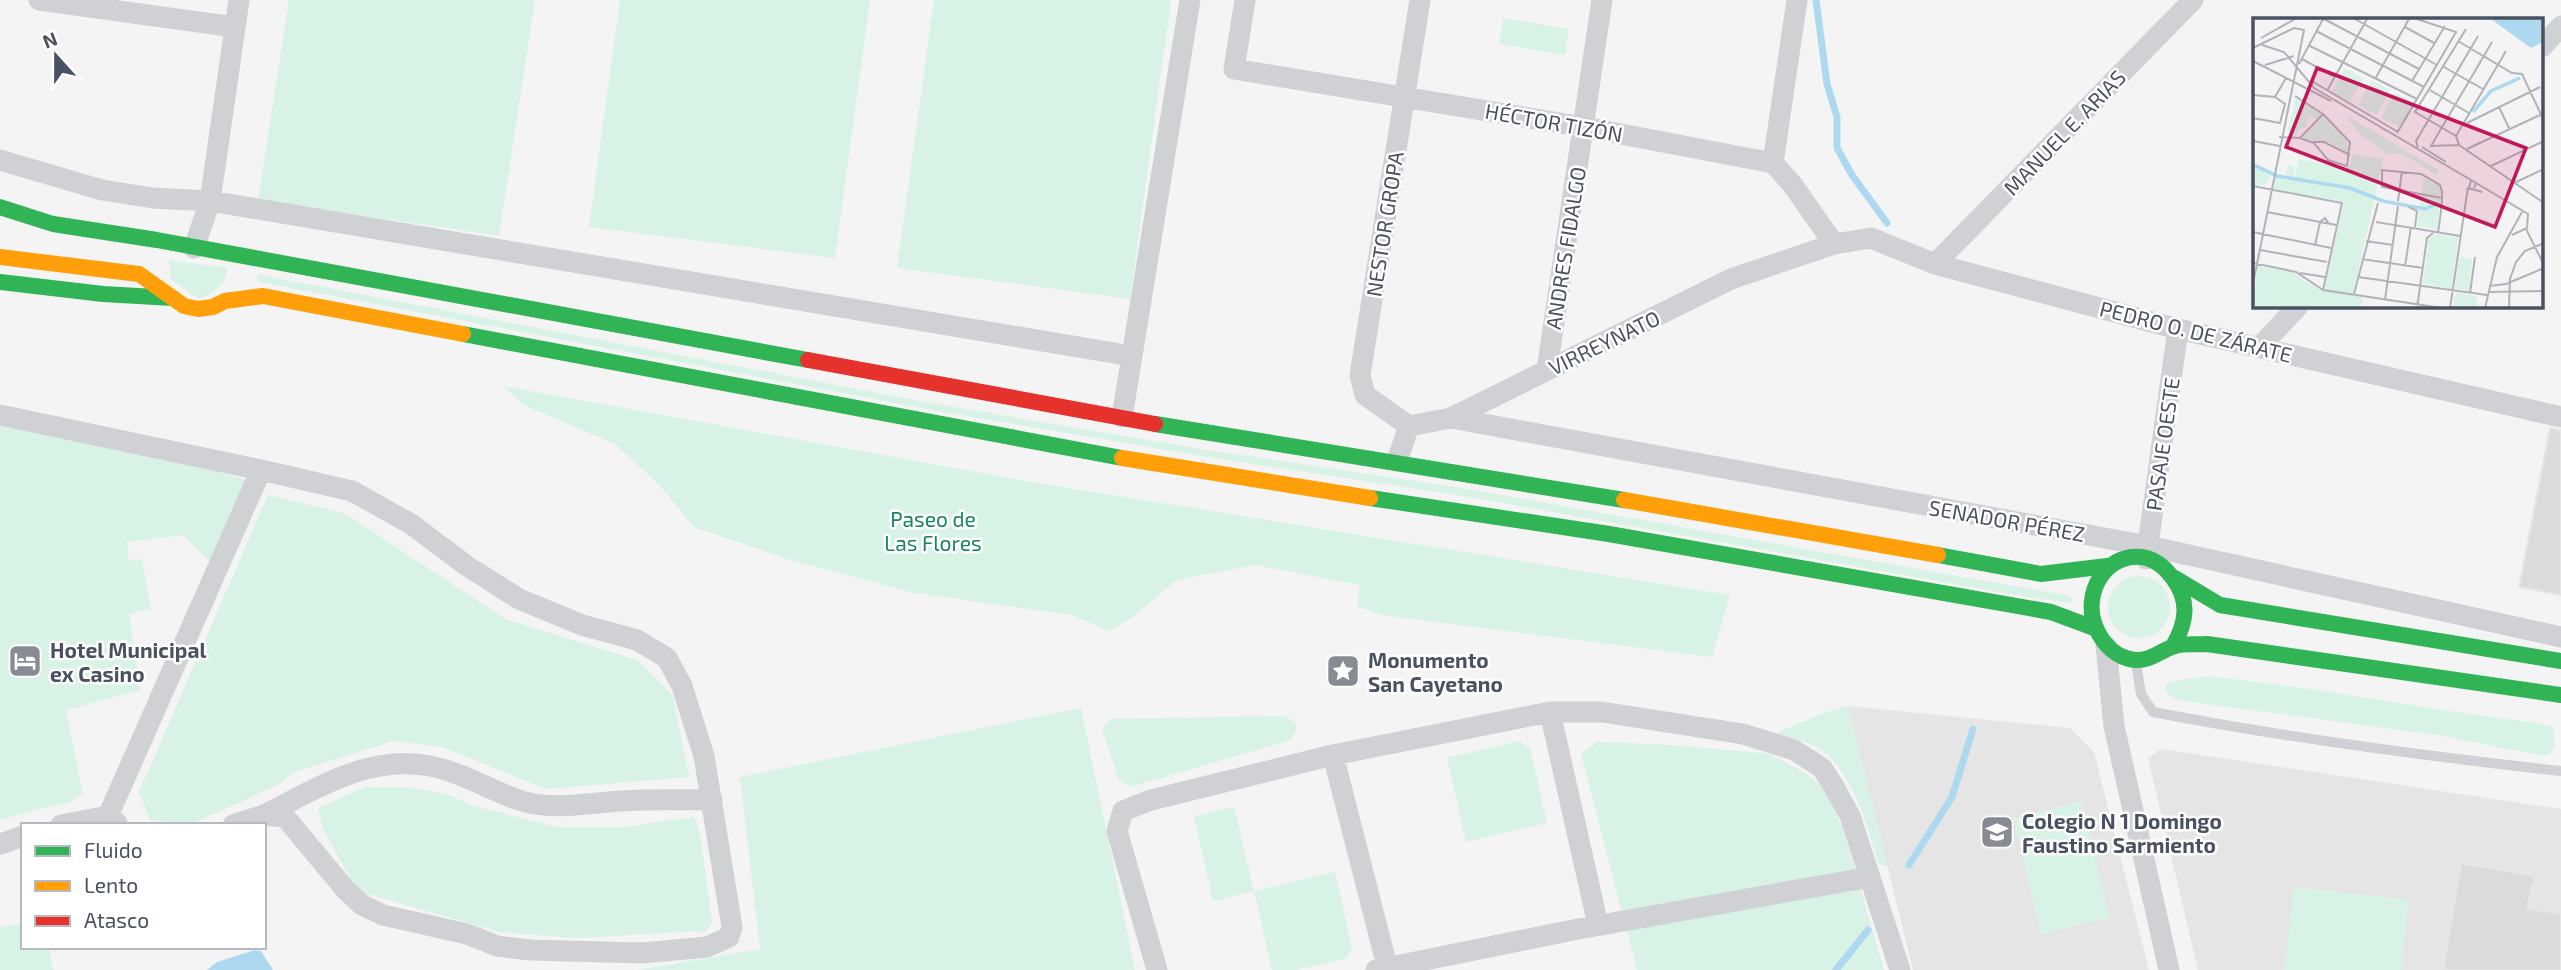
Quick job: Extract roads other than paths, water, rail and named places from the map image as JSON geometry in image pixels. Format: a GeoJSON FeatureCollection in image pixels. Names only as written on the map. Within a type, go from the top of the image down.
{"type":"FeatureCollection","features":[{"type":"Feature","properties":{"kind":"main road"},"geometry":{"type":"LineString","coordinates":[[0,207],[155,252],[194,248],[243,256],[1122,417],[1708,513],[2041,574],[2108,566]]}},
{"type":"Feature","properties":{"kind":"main road"},"geometry":{"type":"LineString","coordinates":[[155,252],[168,293]]}},
{"type":"Feature","properties":{"kind":"main road"},"geometry":{"type":"LineString","coordinates":[[225,301],[240,280],[243,256]]}},
{"type":"Feature","properties":{"kind":"main road"},"geometry":{"type":"LineString","coordinates":[[0,257],[139,274],[184,306],[198,309],[213,307],[225,301],[263,296],[1157,465],[1609,534],[2038,610],[2100,637],[2119,655],[2135,660],[2156,658],[2173,646],[2183,631],[2186,613],[2183,594],[2175,578]]}},
{"type":"Feature","properties":{"kind":"main road"},"geometry":{"type":"LineString","coordinates":[[0,282],[103,294],[168,293]]}},
{"type":"Feature","properties":{"kind":"main road"},"geometry":{"type":"LineString","coordinates":[[2100,637],[2090,614],[2090,596],[2096,579],[2108,566],[2120,559],[2147,552],[2175,578],[2220,605],[2561,661]]}},
{"type":"Feature","properties":{"kind":"main road"},"geometry":{"type":"LineString","coordinates":[[2173,646],[2207,644],[2561,695]]}},
{"type":"Feature","properties":{"kind":"street"},"geometry":{"type":"LineString","coordinates":[[39,0],[235,27]]}},
{"type":"Feature","properties":{"kind":"street"},"geometry":{"type":"LineString","coordinates":[[194,248],[210,201],[239,0]]}},
{"type":"Feature","properties":{"kind":"street"},"geometry":{"type":"LineString","coordinates":[[1122,417],[1190,0]]}},
{"type":"Feature","properties":{"kind":"street","name":"HÉCTOR TIZÓN"},"geometry":{"type":"LineString","coordinates":[[1245,0],[1234,69],[1584,127],[1773,163]]}},
{"type":"Feature","properties":{"kind":"street","name":"NESTOR GROPA"},"geometry":{"type":"LineString","coordinates":[[1409,426],[1365,395],[1360,375],[1420,0]]}},
{"type":"Feature","properties":{"kind":"street","name":"ANDRES FIDALGO"},"geometry":{"type":"LineString","coordinates":[[1547,370],[1602,0]]}},
{"type":"Feature","properties":{"kind":"street"},"geometry":{"type":"LineString","coordinates":[[1797,0],[1773,163],[1792,184],[1834,244]]}},
{"type":"Feature","properties":{"kind":"street","name":"MANUEL E. ARIAS"},"geometry":{"type":"LineString","coordinates":[[1935,264],[2193,0]]}},
{"type":"Feature","properties":{"kind":"street"},"geometry":{"type":"LineString","coordinates":[[2544,45],[2561,26]]}},
{"type":"Feature","properties":{"kind":"street"},"geometry":{"type":"LineString","coordinates":[[0,160],[102,190],[153,198],[210,201],[1132,356]]}},
{"type":"Feature","properties":{"kind":"street","name":"PEDRO O. DE ZÁRATE"},"geometry":{"type":"LineString","coordinates":[[1834,244],[1871,239],[1935,264],[2178,329],[2561,417]]}},
{"type":"Feature","properties":{"kind":"street","name":"VIRREYNATO"},"geometry":{"type":"LineString","coordinates":[[1409,426],[1451,418],[1731,279],[1834,244]]}},
{"type":"Feature","properties":{"kind":"street"},"geometry":{"type":"LineString","coordinates":[[2260,347],[2296,308]]}},
{"type":"Feature","properties":{"kind":"street","name":"PASAJE OESTE"},"geometry":{"type":"LineString","coordinates":[[2147,552],[2178,329]]}},
{"type":"Feature","properties":{"kind":"street"},"geometry":{"type":"LineString","coordinates":[[0,415],[352,491],[411,524],[467,566],[519,599],[582,625],[636,640],[667,658],[682,686],[704,756],[732,927],[729,937],[707,947],[642,953],[530,950],[497,946],[467,934],[383,915],[362,905],[345,889],[285,817],[264,815]]}},
{"type":"Feature","properties":{"kind":"street","name":"SENADOR PÉREZ"},"geometry":{"type":"LineString","coordinates":[[1451,418],[2147,552],[2561,637]]}},
{"type":"Feature","properties":{"kind":"street"},"geometry":{"type":"LineString","coordinates":[[1397,461],[1409,426]]}},
{"type":"Feature","properties":{"kind":"street"},"geometry":{"type":"LineString","coordinates":[[82,823],[113,820],[261,470]]}},
{"type":"Feature","properties":{"kind":"street"},"geometry":{"type":"LineString","coordinates":[[2100,637],[2114,726],[2169,970]]}},
{"type":"Feature","properties":{"kind":"street"},"geometry":{"type":"LineString","coordinates":[[1550,712],[1598,925]]}},
{"type":"Feature","properties":{"kind":"street"},"geometry":{"type":"LineString","coordinates":[[1157,970],[1117,831],[1124,811],[1151,800],[1333,755],[1550,712],[1602,712],[1731,732],[1794,750],[1822,768],[1850,816],[1900,970]]}},
{"type":"Feature","properties":{"kind":"street"},"geometry":{"type":"LineString","coordinates":[[1333,755],[1384,969],[1598,925],[1870,877]]}},
{"type":"Feature","properties":{"kind":"street"},"geometry":{"type":"LineString","coordinates":[[239,823],[264,815],[354,770],[388,764],[429,765],[480,782],[525,802],[560,806],[622,801],[712,800]]}},
{"type":"Feature","properties":{"kind":"street"},"geometry":{"type":"LineString","coordinates":[[0,844],[21,837]]}},
{"type":"Feature","properties":{"kind":"lane"},"geometry":{"type":"LineString","coordinates":[[2135,660],[2141,694],[2153,712],[2224,726],[2393,752],[2561,771]]}},
{"type":"Feature","properties":{"kind":"water"},"geometry":{"type":"Polygon","coordinates":[[[255,950],[261,951],[273,970],[207,970],[217,962],[255,950]]]}},
{"type":"Feature","properties":{"kind":"waterway"},"geometry":{"type":"LineString","coordinates":[[1816,0],[1827,84],[1837,117],[1837,148],[1852,175],[1887,223]]}},
{"type":"Feature","properties":{"kind":"waterway"},"geometry":{"type":"LineString","coordinates":[[1909,865],[1952,797],[1973,729]]}},
{"type":"Feature","properties":{"kind":"waterway"},"geometry":{"type":"LineString","coordinates":[[1836,970],[1868,930]]}},
{"type":"Feature","properties":{"kind":"place","name":"Hotel Municipal ex Casino"},"geometry":{"type":"Point","coordinates":[25,661]}},
{"type":"Feature","properties":{"kind":"place","name":"Monumento San Cayetano"},"geometry":{"type":"Point","coordinates":[1343,671]}},
{"type":"Feature","properties":{"kind":"place","name":"Colegio N 1 Domingo Faustino Sarmiento"},"geometry":{"type":"Point","coordinates":[1997,832]}},
{"type":"Feature","properties":{"kind":"park label","name":"Paseo de Las Flores"},"geometry":{"type":"Point","coordinates":[933,530]}}]}
